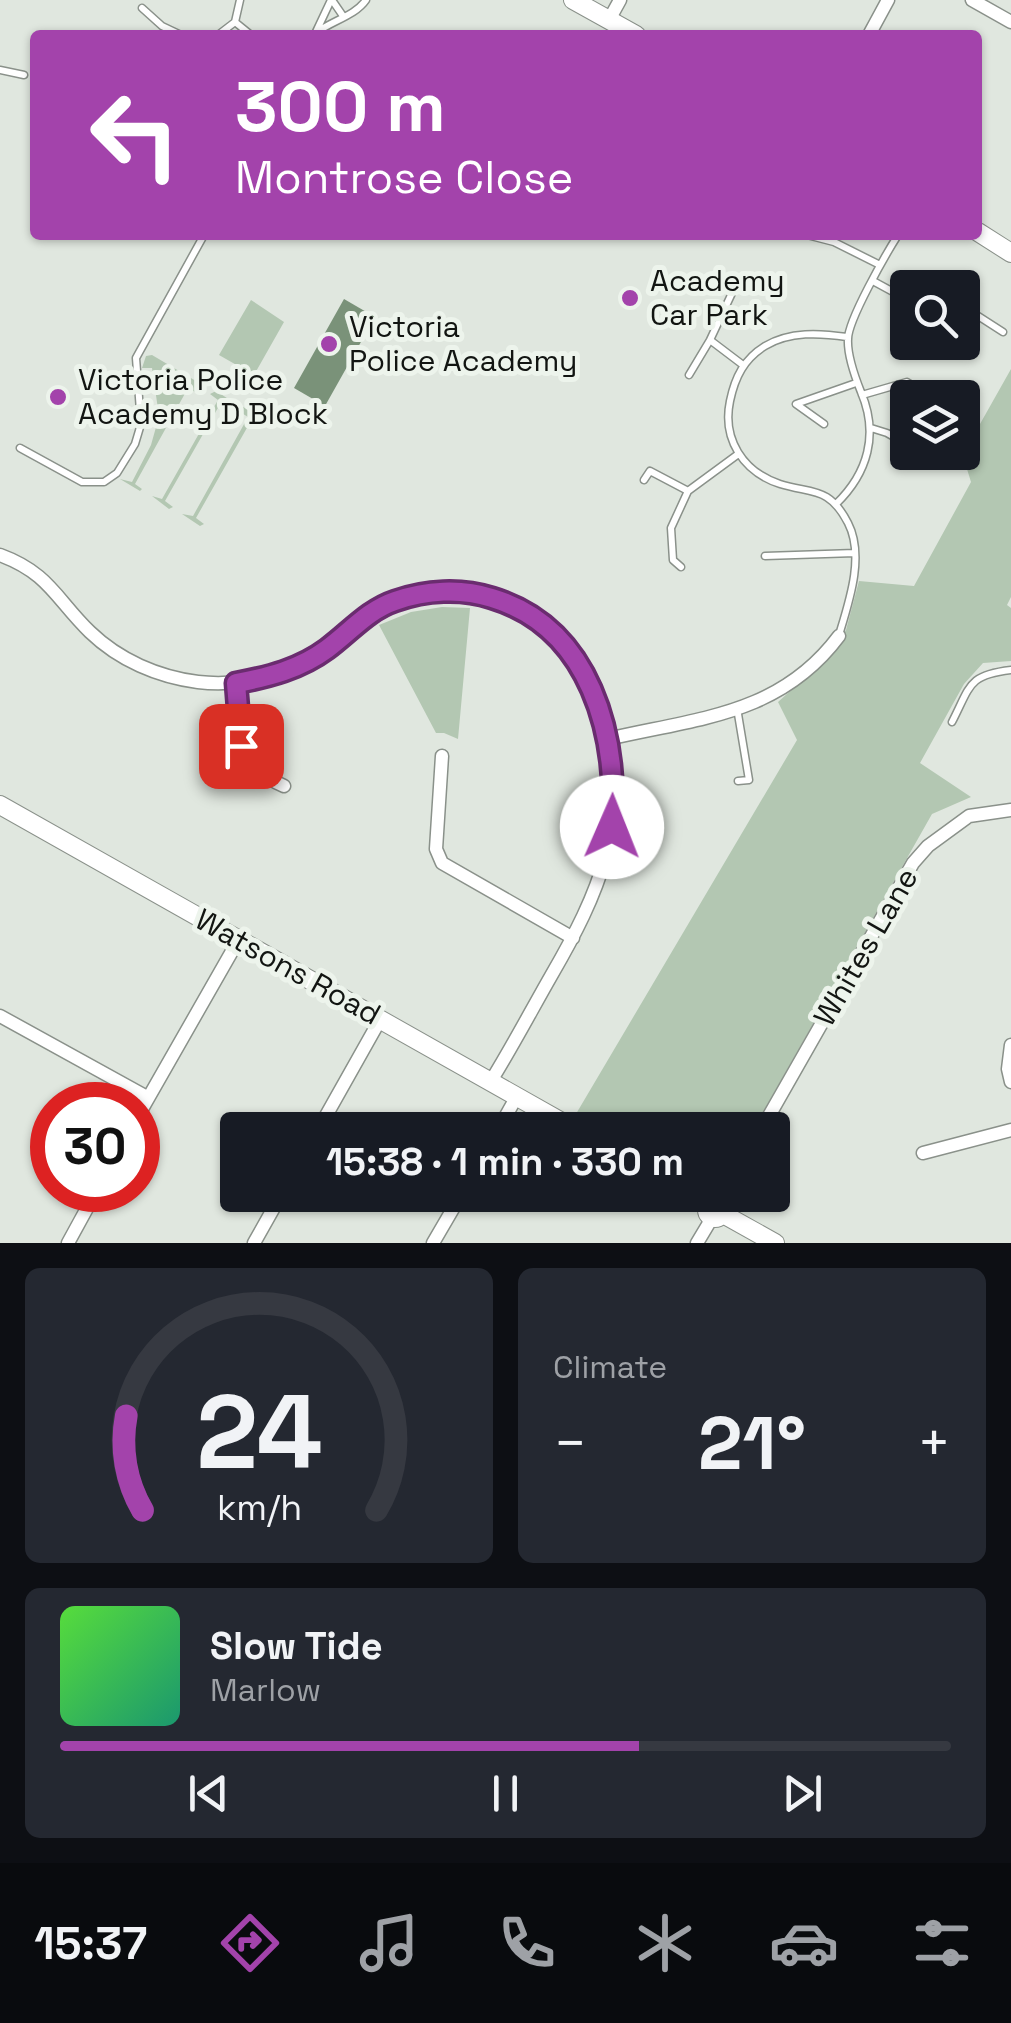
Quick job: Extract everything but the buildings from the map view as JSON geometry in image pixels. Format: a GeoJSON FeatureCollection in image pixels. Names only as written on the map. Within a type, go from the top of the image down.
{"type":"FeatureCollection","features":[{"type":"Feature","properties":{"kind":"street"},"geometry":{"type":"LineString","coordinates":[[573,0],[627,30]]}},
{"type":"Feature","properties":{"kind":"street"},"geometry":{"type":"LineString","coordinates":[[609,20],[620,0]]}},
{"type":"Feature","properties":{"kind":"street"},"geometry":{"type":"LineString","coordinates":[[872,30],[888,0]]}},
{"type":"Feature","properties":{"kind":"street"},"geometry":{"type":"LineString","coordinates":[[972,0],[1011,22]]}},
{"type":"Feature","properties":{"kind":"street"},"geometry":{"type":"LineString","coordinates":[[982,235],[1011,253]]}},
{"type":"Feature","properties":{"kind":"street"},"geometry":{"type":"LineString","coordinates":[[0,554],[45,580],[90,632],[135,664],[186,680],[236,683],[279,673],[314,658],[359,621],[394,601],[437,592],[478,594],[528,613],[561,639],[594,692],[608,739],[614,796],[608,854],[594,896],[573,938],[491,1082]]}},
{"type":"Feature","properties":{"kind":"street"},"geometry":{"type":"LineString","coordinates":[[608,739],[762,701],[814,667],[839,636]]}},
{"type":"Feature","properties":{"kind":"street"},"geometry":{"type":"LineString","coordinates":[[236,683],[244,756],[259,774],[284,786]]}},
{"type":"Feature","properties":{"kind":"street"},"geometry":{"type":"LineString","coordinates":[[442,756],[436,849],[442,863],[573,938]]}},
{"type":"Feature","properties":{"kind":"street","name":"Watsons Road"},"geometry":{"type":"LineString","coordinates":[[0,805],[545,1112]]}},
{"type":"Feature","properties":{"kind":"street","name":"Whites Lane"},"geometry":{"type":"LineString","coordinates":[[771,1112],[913,863],[928,846],[969,816],[1011,810]]}},
{"type":"Feature","properties":{"kind":"street"},"geometry":{"type":"LineString","coordinates":[[157,1082],[239,939]]}},
{"type":"Feature","properties":{"kind":"street"},"geometry":{"type":"LineString","coordinates":[[0,1016],[119,1082]]}},
{"type":"Feature","properties":{"kind":"street"},"geometry":{"type":"LineString","coordinates":[[328,1112],[380,1018]]}},
{"type":"Feature","properties":{"kind":"street"},"geometry":{"type":"LineString","coordinates":[[1011,1045],[1011,1082]]}},
{"type":"Feature","properties":{"kind":"street"},"geometry":{"type":"LineString","coordinates":[[508,1112],[517,1096]]}},
{"type":"Feature","properties":{"kind":"street"},"geometry":{"type":"LineString","coordinates":[[922,1153],[1011,1130]]}},
{"type":"Feature","properties":{"kind":"street"},"geometry":{"type":"LineString","coordinates":[[68,1243],[85,1212]]}},
{"type":"Feature","properties":{"kind":"street"},"geometry":{"type":"LineString","coordinates":[[254,1243],[271,1212]]}},
{"type":"Feature","properties":{"kind":"street"},"geometry":{"type":"LineString","coordinates":[[434,1243],[451,1212]]}},
{"type":"Feature","properties":{"kind":"street"},"geometry":{"type":"LineString","coordinates":[[697,1243],[714,1212]]}},
{"type":"Feature","properties":{"kind":"street"},"geometry":{"type":"LineString","coordinates":[[725,1212],[774,1243]]}},
{"type":"Feature","properties":{"kind":"lane"},"geometry":{"type":"LineString","coordinates":[[225,30],[235,22],[240,0]]}},
{"type":"Feature","properties":{"kind":"lane"},"geometry":{"type":"LineString","coordinates":[[317,30],[331,0],[343,16]]}},
{"type":"Feature","properties":{"kind":"lane"},"geometry":{"type":"LineString","coordinates":[[321,30],[360,9],[366,0]]}},
{"type":"Feature","properties":{"kind":"lane"},"geometry":{"type":"LineString","coordinates":[[142,8],[170,30]]}},
{"type":"Feature","properties":{"kind":"lane"},"geometry":{"type":"LineString","coordinates":[[235,22],[245,30]]}},
{"type":"Feature","properties":{"kind":"lane"},"geometry":{"type":"LineString","coordinates":[[0,70],[24,75]]}},
{"type":"Feature","properties":{"kind":"lane"},"geometry":{"type":"LineString","coordinates":[[20,448],[82,482],[97,484],[117,474],[141,424],[136,358],[201,240]]}},
{"type":"Feature","properties":{"kind":"lane"},"geometry":{"type":"LineString","coordinates":[[827,240],[880,265]]}},
{"type":"Feature","properties":{"kind":"lane"},"geometry":{"type":"LineString","coordinates":[[836,504],[855,486],[867,460],[871,428],[847,337],[895,240]]}},
{"type":"Feature","properties":{"kind":"lane"},"geometry":{"type":"LineString","coordinates":[[873,281],[890,290]]}},
{"type":"Feature","properties":{"kind":"lane"},"geometry":{"type":"LineString","coordinates":[[689,375],[732,293]]}},
{"type":"Feature","properties":{"kind":"lane"},"geometry":{"type":"LineString","coordinates":[[980,318],[1003,332]]}},
{"type":"Feature","properties":{"kind":"lane"},"geometry":{"type":"LineString","coordinates":[[839,636],[852,588],[855,553],[850,527],[836,504],[812,489],[781,484],[758,474],[737,455],[727,414],[742,364],[766,345],[791,336],[821,333],[847,337]]}},
{"type":"Feature","properties":{"kind":"lane"},"geometry":{"type":"LineString","coordinates":[[710,340],[742,364]]}},
{"type":"Feature","properties":{"kind":"lane"},"geometry":{"type":"LineString","coordinates":[[824,424],[796,404],[856,382]]}},
{"type":"Feature","properties":{"kind":"lane"},"geometry":{"type":"LineString","coordinates":[[862,395],[890,387]]}},
{"type":"Feature","properties":{"kind":"lane"},"geometry":{"type":"LineString","coordinates":[[871,428],[890,435]]}},
{"type":"Feature","properties":{"kind":"lane"},"geometry":{"type":"LineString","coordinates":[[681,567],[672,560],[670,528],[688,491],[737,455]]}},
{"type":"Feature","properties":{"kind":"lane"},"geometry":{"type":"LineString","coordinates":[[644,480],[650,471],[688,491]]}},
{"type":"Feature","properties":{"kind":"lane"},"geometry":{"type":"LineString","coordinates":[[765,556],[855,553]]}},
{"type":"Feature","properties":{"kind":"lane"},"geometry":{"type":"LineString","coordinates":[[952,722],[970,687],[984,673],[1011,670]]}},
{"type":"Feature","properties":{"kind":"lane"},"geometry":{"type":"LineString","coordinates":[[737,708],[748,780],[738,781]]}},
{"type":"Feature","properties":{"kind":"shaded area"},"geometry":{"type":"Polygon","coordinates":[[[344,299],[375,317],[325,406],[294,388],[344,299]]]}},
{"type":"Feature","properties":{"kind":"shaded area"},"geometry":{"type":"Polygon","coordinates":[[[251,300],[284,322],[254,375],[219,355],[251,300]]]}},
{"type":"Feature","properties":{"kind":"shaded area"},"geometry":{"type":"Polygon","coordinates":[[[152,355],[201,384],[197,393],[188,388],[135,484],[140,491],[120,479],[132,482],[151,445],[158,420],[147,417],[148,410],[158,409],[152,368],[142,368],[146,356],[152,355]]]}},
{"type":"Feature","properties":{"kind":"shaded area"},"geometry":{"type":"Polygon","coordinates":[[[1011,369],[1011,597],[1007,605],[1011,608],[1011,661],[983,663],[964,684],[920,763],[971,797],[932,814],[763,1112],[577,1112],[797,740],[778,702],[827,658],[846,630],[859,581],[914,586],[971,482],[967,470],[980,470],[980,424],[1011,369]]]}},
{"type":"Feature","properties":{"kind":"shaded area"},"geometry":{"type":"Polygon","coordinates":[[[216,391],[230,400],[228,410],[219,406],[165,501],[173,507],[169,509],[152,496],[162,499],[218,400],[210,394],[216,391]]]}},
{"type":"Feature","properties":{"kind":"shaded area"},"geometry":{"type":"Polygon","coordinates":[[[242,406],[262,420],[259,427],[250,423],[248,426],[196,518],[204,524],[200,526],[182,514],[193,516],[248,417],[237,410],[242,406]]]}},
{"type":"Feature","properties":{"kind":"shaded area"},"geometry":{"type":"Polygon","coordinates":[[[470,608],[458,739],[436,733],[379,625],[411,612],[470,608]]]}},
{"type":"Feature","properties":{"kind":"place","name":"Academy Car Park"},"geometry":{"type":"Point","coordinates":[630,298]}},
{"type":"Feature","properties":{"kind":"place","name":"Victoria Police Academy"},"geometry":{"type":"Point","coordinates":[329,344]}},
{"type":"Feature","properties":{"kind":"place","name":"Victoria Police Academy D Block"},"geometry":{"type":"Point","coordinates":[58,397]}},
{"type":"Feature","properties":{"kind":"route"},"geometry":{"type":"LineString","coordinates":[[241,746],[236,683],[279,673],[314,658],[359,621],[394,601],[437,592],[478,594],[513,605],[546,625],[584,671],[608,739],[613,768],[612,827]]}}]}
